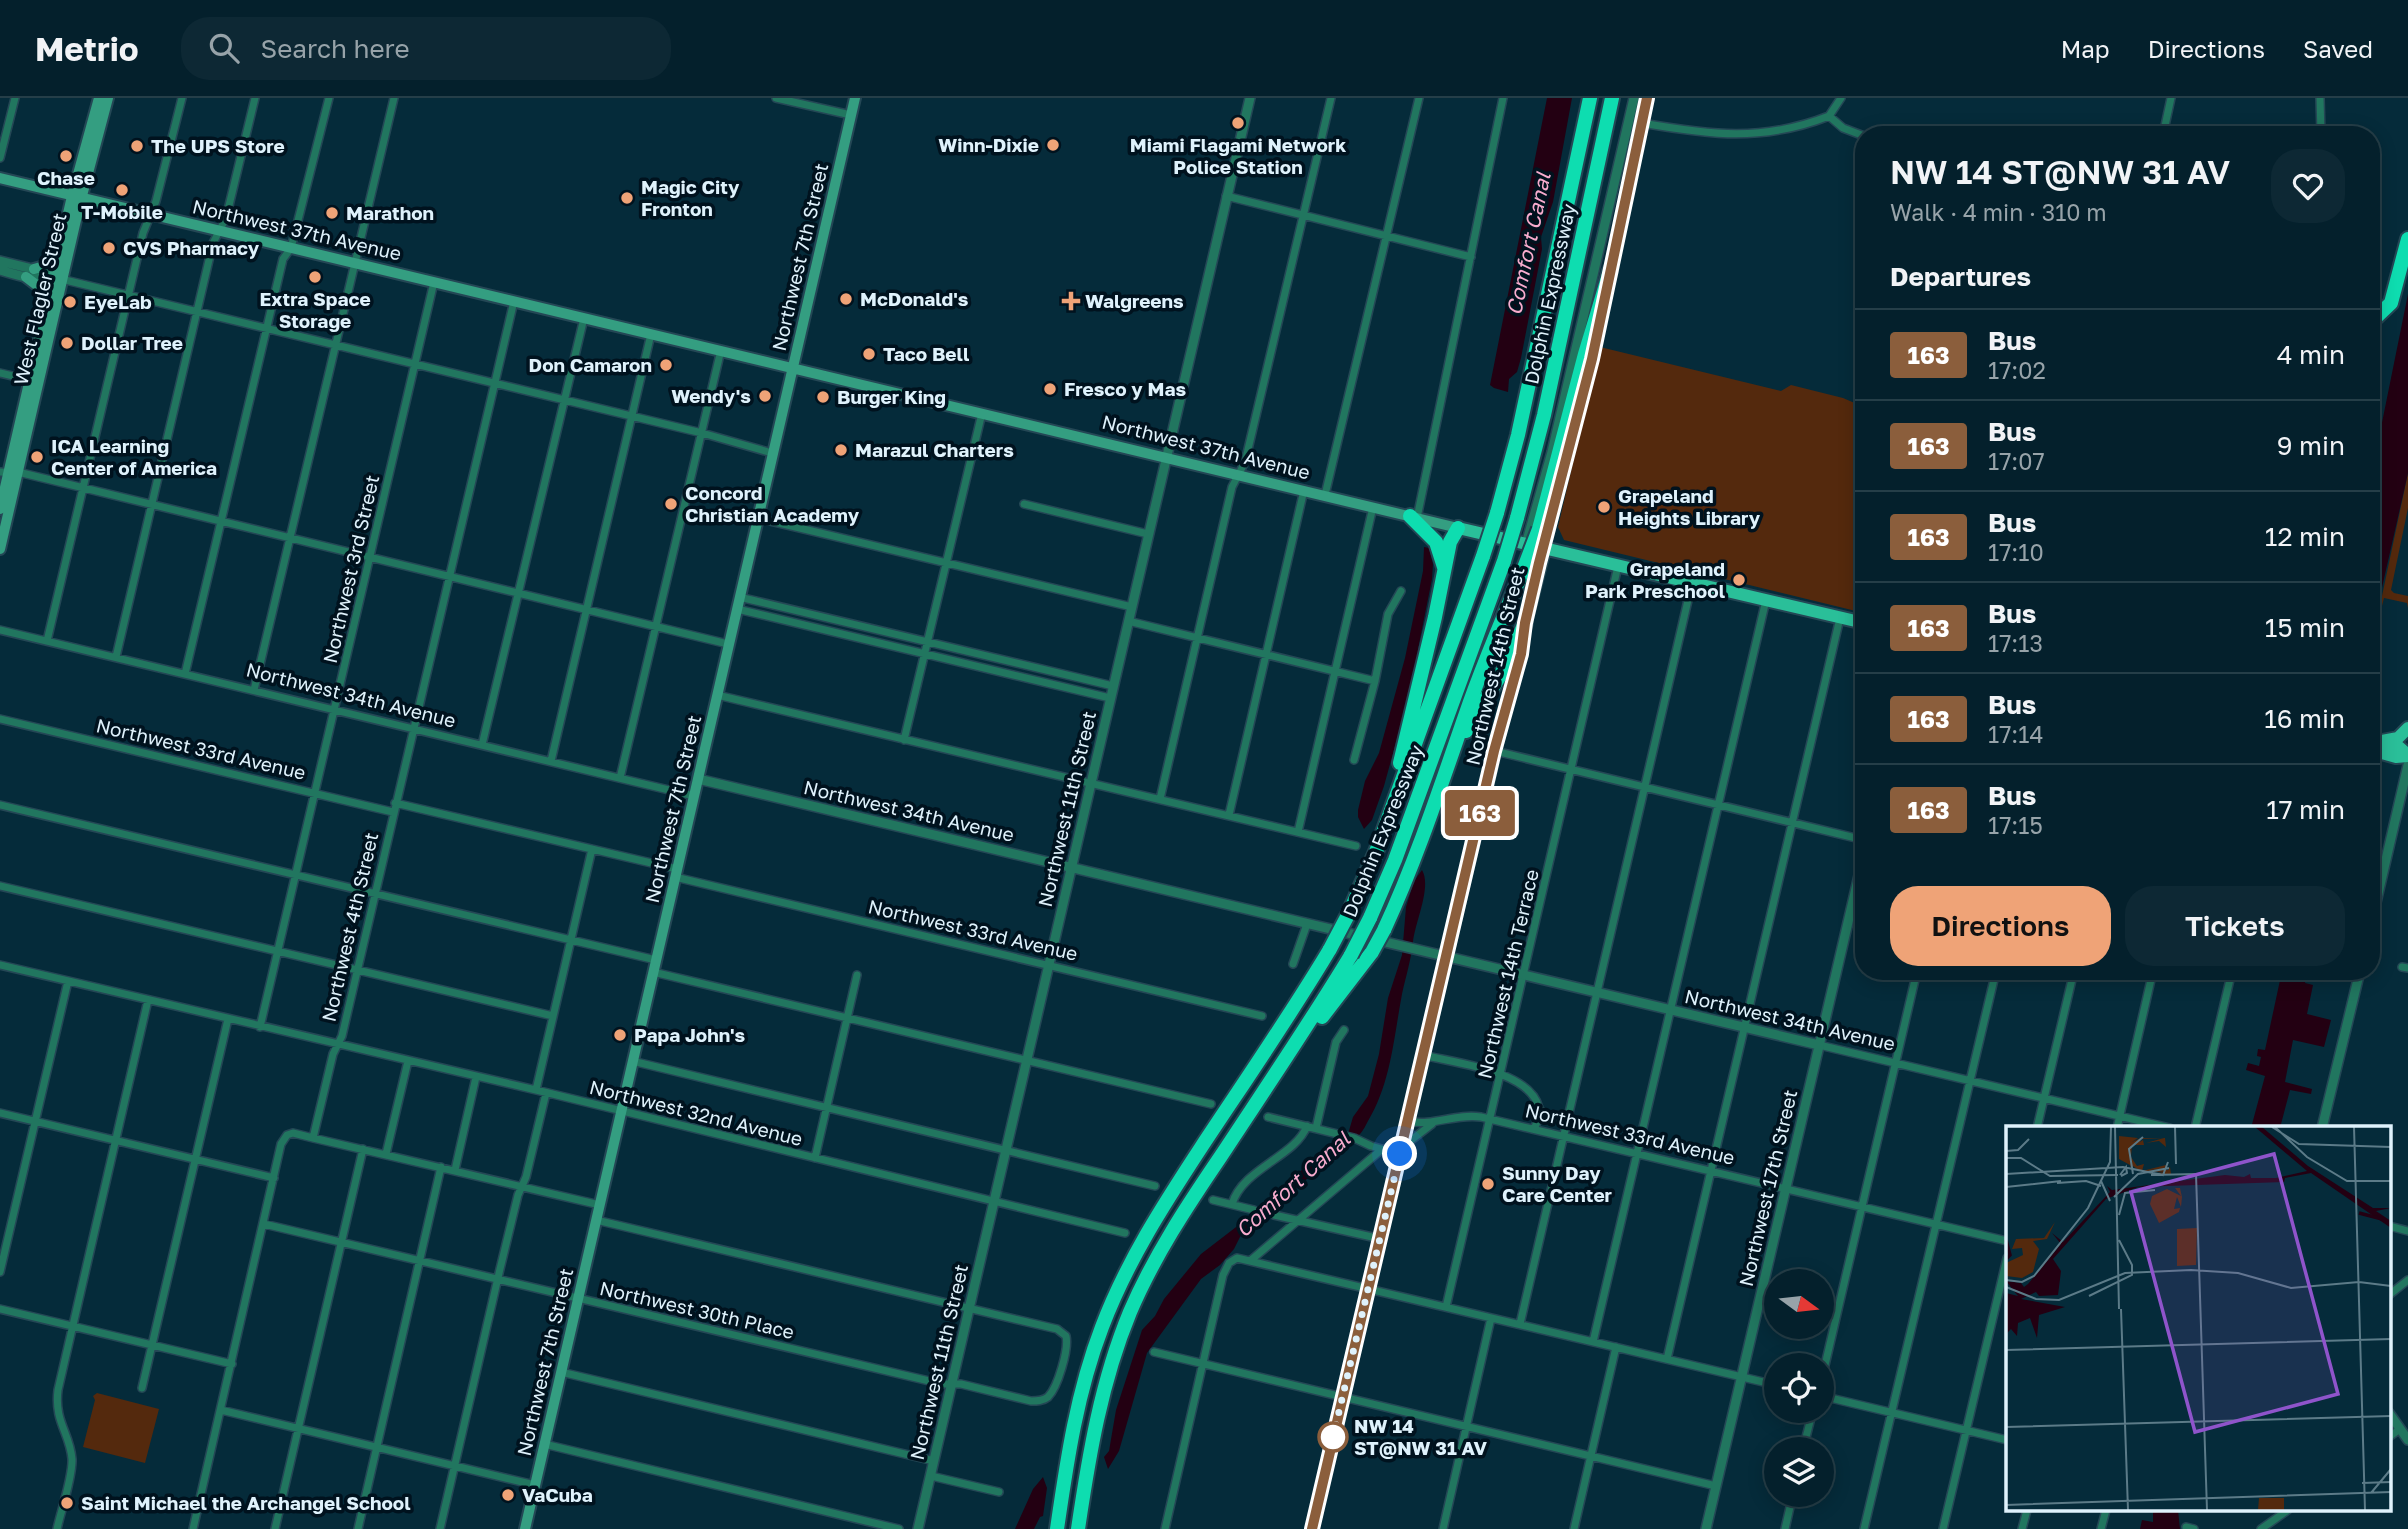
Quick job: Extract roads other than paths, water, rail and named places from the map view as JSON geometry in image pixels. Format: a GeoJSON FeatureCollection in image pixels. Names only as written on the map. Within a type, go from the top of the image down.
{"type":"FeatureCollection","features":[{"type":"Feature","properties":{"kind":"highway","name":"Dolphin Expressway"},"geometry":{"type":"LineString","coordinates":[[1057,1529],[1067,1456],[1080,1395],[1099,1334],[1116,1292],[1150,1225],[1330,949],[1368,871],[1389,817],[1497,513],[1518,435],[1590,98]]}},
{"type":"Feature","properties":{"kind":"highway","name":"Dolphin Expressway"},"geometry":{"type":"LineString","coordinates":[[1078,1529],[1098,1411],[1114,1355],[1154,1261],[1351,955],[1395,860],[1504,561],[1517,518],[1544,415],[1612,98]]}},
{"type":"Feature","properties":{"kind":"highway"},"geometry":{"type":"LineString","coordinates":[[2380,313],[2390,303],[2408,239]]}},
{"type":"Feature","properties":{"kind":"highway"},"geometry":{"type":"LineString","coordinates":[[1264,1089],[1372,952],[1406,880],[1475,689],[1539,530],[1585,354],[1610,271]]}},
{"type":"Feature","properties":{"kind":"highway"},"geometry":{"type":"LineString","coordinates":[[1413,517],[1436,542],[1444,568]]}},
{"type":"Feature","properties":{"kind":"highway"},"geometry":{"type":"LineString","coordinates":[[1389,817],[1444,568],[1452,535],[1458,527]]}},
{"type":"Feature","properties":{"kind":"highway"},"geometry":{"type":"LineString","coordinates":[[1455,747],[1504,669],[1525,623]]}},
{"type":"Feature","properties":{"kind":"main road","name":"West Flagler Street"},"geometry":{"type":"LineString","coordinates":[[0,509],[58,279],[99,98]]}},
{"type":"Feature","properties":{"kind":"main road","name":"West Flagler Street"},"geometry":{"type":"LineString","coordinates":[[0,549],[9,473],[48,301],[58,279],[58,259],[108,98]]}},
{"type":"Feature","properties":{"kind":"main road","name":"Northwest 7th Street"},"geometry":{"type":"LineString","coordinates":[[525,1529],[855,98]]}},
{"type":"Feature","properties":{"kind":"main road","name":"Northwest 14th Street"},"geometry":{"type":"LineString","coordinates":[[1525,623],[1592,359],[1647,98]]}},
{"type":"Feature","properties":{"kind":"main road","name":"Northwest 37th Avenue"},"geometry":{"type":"LineString","coordinates":[[0,178],[1544,549],[1855,621]]}},
{"type":"Feature","properties":{"kind":"main road"},"geometry":{"type":"LineString","coordinates":[[48,301],[30,273],[58,259]]}},
{"type":"Feature","properties":{"kind":"main road"},"geometry":{"type":"LineString","coordinates":[[2380,740],[2398,738],[2408,728]]}},
{"type":"Feature","properties":{"kind":"main road"},"geometry":{"type":"LineString","coordinates":[[2380,741],[2399,747],[2408,755]]}},
{"type":"Feature","properties":{"kind":"main road"},"geometry":{"type":"LineString","coordinates":[[2380,753],[2396,757],[2408,755]]}},
{"type":"Feature","properties":{"kind":"street"},"geometry":{"type":"LineString","coordinates":[[0,158],[15,98]]}},
{"type":"Feature","properties":{"kind":"street"},"geometry":{"type":"LineString","coordinates":[[47,641],[143,233],[156,201],[182,98]]}},
{"type":"Feature","properties":{"kind":"street"},"geometry":{"type":"LineString","coordinates":[[116,657],[214,243],[226,218],[256,98]]}},
{"type":"Feature","properties":{"kind":"street"},"geometry":{"type":"LineString","coordinates":[[185,674],[283,259],[291,248],[329,98]]}},
{"type":"Feature","properties":{"kind":"street"},"geometry":{"type":"LineString","coordinates":[[254,690],[394,98]]}},
{"type":"Feature","properties":{"kind":"street"},"geometry":{"type":"LineString","coordinates":[[778,98],[851,116]]}},
{"type":"Feature","properties":{"kind":"street","name":"Northwest 11th Street"},"geometry":{"type":"LineString","coordinates":[[918,1529],[1250,98]]}},
{"type":"Feature","properties":{"kind":"street"},"geometry":{"type":"LineString","coordinates":[[1160,799],[1232,487],[1245,462],[1331,98]]}},
{"type":"Feature","properties":{"kind":"street"},"geometry":{"type":"LineString","coordinates":[[1325,495],[1419,98]]}},
{"type":"Feature","properties":{"kind":"street"},"geometry":{"type":"LineString","coordinates":[[1413,517],[1471,257],[1503,98]]}},
{"type":"Feature","properties":{"kind":"street"},"geometry":{"type":"LineString","coordinates":[[1526,544],[1544,485],[1634,98]]}},
{"type":"Feature","properties":{"kind":"street"},"geometry":{"type":"LineString","coordinates":[[1642,123],[1732,136],[1772,133],[1829,116],[1841,98]]}},
{"type":"Feature","properties":{"kind":"street"},"geometry":{"type":"LineString","coordinates":[[2165,126],[2171,98]]}},
{"type":"Feature","properties":{"kind":"street"},"geometry":{"type":"LineString","coordinates":[[2320,98],[2321,126]]}},
{"type":"Feature","properties":{"kind":"street"},"geometry":{"type":"LineString","coordinates":[[1829,116],[1843,128],[1855,133]]}},
{"type":"Feature","properties":{"kind":"street"},"geometry":{"type":"LineString","coordinates":[[1226,196],[1471,257]]}},
{"type":"Feature","properties":{"kind":"street"},"geometry":{"type":"LineString","coordinates":[[0,261],[30,273]]}},
{"type":"Feature","properties":{"kind":"street"},"geometry":{"type":"LineString","coordinates":[[0,270],[49,273],[58,279],[702,433],[772,453]]}},
{"type":"Feature","properties":{"kind":"street","name":"Northwest 3rd Street"},"geometry":{"type":"LineString","coordinates":[[260,1027],[434,282]]}},
{"type":"Feature","properties":{"kind":"street","name":"Northwest 4th Street"},"geometry":{"type":"LineString","coordinates":[[313,1138],[337,1045],[342,1036],[514,301]]}},
{"type":"Feature","properties":{"kind":"street"},"geometry":{"type":"LineString","coordinates":[[482,745],[584,318]]}},
{"type":"Feature","properties":{"kind":"street"},"geometry":{"type":"LineString","coordinates":[[551,761],[651,334]]}},
{"type":"Feature","properties":{"kind":"street"},"geometry":{"type":"LineString","coordinates":[[620,778],[721,350]]}},
{"type":"Feature","properties":{"kind":"street"},"geometry":{"type":"LineString","coordinates":[[0,373],[30,380]]}},
{"type":"Feature","properties":{"kind":"street"},"geometry":{"type":"LineString","coordinates":[[904,740],[982,413]]}},
{"type":"Feature","properties":{"kind":"street"},"geometry":{"type":"LineString","coordinates":[[9,473],[83,487],[728,644]]}},
{"type":"Feature","properties":{"kind":"street"},"geometry":{"type":"LineString","coordinates":[[1228,815],[1304,490]]}},
{"type":"Feature","properties":{"kind":"street"},"geometry":{"type":"LineString","coordinates":[[1024,503],[1148,534]]}},
{"type":"Feature","properties":{"kind":"street"},"geometry":{"type":"LineString","coordinates":[[1298,832],[1373,507]]}},
{"type":"Feature","properties":{"kind":"street"},"geometry":{"type":"LineString","coordinates":[[757,518],[1132,607]]}},
{"type":"Feature","properties":{"kind":"street","name":"Northwest 14th Terrace"},"geometry":{"type":"LineString","coordinates":[[1446,1307],[1618,566]]}},
{"type":"Feature","properties":{"kind":"street"},"geometry":{"type":"LineString","coordinates":[[1520,1324],[1692,583]]}},
{"type":"Feature","properties":{"kind":"street"},"geometry":{"type":"LineString","coordinates":[[1354,760],[1375,681],[1388,614],[1401,591]]}},
{"type":"Feature","properties":{"kind":"street"},"geometry":{"type":"LineString","coordinates":[[739,597],[1113,686]]}},
{"type":"Feature","properties":{"kind":"street"},"geometry":{"type":"LineString","coordinates":[[1593,1342],[1766,600]]}},
{"type":"Feature","properties":{"kind":"street"},"geometry":{"type":"LineString","coordinates":[[784,620],[787,608]]}},
{"type":"Feature","properties":{"kind":"street"},"geometry":{"type":"LineString","coordinates":[[737,609],[1110,698]]}},
{"type":"Feature","properties":{"kind":"street"},"geometry":{"type":"LineString","coordinates":[[818,628],[821,617]]}},
{"type":"Feature","properties":{"kind":"street"},"geometry":{"type":"LineString","coordinates":[[1667,1359],[1840,618]]}},
{"type":"Feature","properties":{"kind":"street"},"geometry":{"type":"LineString","coordinates":[[1128,621],[1375,681]]}},
{"type":"Feature","properties":{"kind":"street","name":"Northwest 14th Street"},"geometry":{"type":"LineString","coordinates":[[1312,1529],[1494,751],[1522,649],[1525,623]]}},
{"type":"Feature","properties":{"kind":"street","name":"Northwest 34th Avenue"},"geometry":{"type":"LineString","coordinates":[[0,630],[694,796]]}},
{"type":"Feature","properties":{"kind":"street"},"geometry":{"type":"LineString","coordinates":[[717,695],[1356,846]]}},
{"type":"Feature","properties":{"kind":"street","name":"Northwest 33rd Avenue"},"geometry":{"type":"LineString","coordinates":[[0,719],[393,812]]}},
{"type":"Feature","properties":{"kind":"street"},"geometry":{"type":"LineString","coordinates":[[1494,751],[1855,838]]}},
{"type":"Feature","properties":{"kind":"street"},"geometry":{"type":"LineString","coordinates":[[2380,885],[2408,765]]}},
{"type":"Feature","properties":{"kind":"street","name":"Northwest 34th Avenue"},"geometry":{"type":"LineString","coordinates":[[698,779],[2162,1126]]}},
{"type":"Feature","properties":{"kind":"street","name":"Northwest 33rd Avenue"},"geometry":{"type":"LineString","coordinates":[[395,803],[592,849],[676,873],[1048,966],[1262,1016]]}},
{"type":"Feature","properties":{"kind":"street"},"geometry":{"type":"LineString","coordinates":[[0,805],[656,960]]}},
{"type":"Feature","properties":{"kind":"street"},"geometry":{"type":"LineString","coordinates":[[536,1090],[592,849]]}},
{"type":"Feature","properties":{"kind":"street"},"geometry":{"type":"LineString","coordinates":[[0,886],[553,1016]]}},
{"type":"Feature","properties":{"kind":"street","name":"Northwest 17th Street"},"geometry":{"type":"LineString","coordinates":[[1706,1529],[1855,892]]}},
{"type":"Feature","properties":{"kind":"street"},"geometry":{"type":"LineString","coordinates":[[1293,964],[1307,924]]}},
{"type":"Feature","properties":{"kind":"street"},"geometry":{"type":"LineString","coordinates":[[0,965],[228,1019],[142,1388]]}},
{"type":"Feature","properties":{"kind":"street"},"geometry":{"type":"LineString","coordinates":[[653,972],[1211,1104]]}},
{"type":"Feature","properties":{"kind":"street"},"geometry":{"type":"LineString","coordinates":[[815,1158],[857,975]]}},
{"type":"Feature","properties":{"kind":"street"},"geometry":{"type":"LineString","coordinates":[[1828,1353],[1915,980]]}},
{"type":"Feature","properties":{"kind":"street"},"geometry":{"type":"LineString","coordinates":[[1864,1529],[1994,980]]}},
{"type":"Feature","properties":{"kind":"street"},"geometry":{"type":"LineString","coordinates":[[2038,1126],[2072,980]]}},
{"type":"Feature","properties":{"kind":"street"},"geometry":{"type":"LineString","coordinates":[[2117,1126],[2152,980]]}},
{"type":"Feature","properties":{"kind":"street"},"geometry":{"type":"LineString","coordinates":[[2195,1126],[2230,980]]}},
{"type":"Feature","properties":{"kind":"street"},"geometry":{"type":"LineString","coordinates":[[2322,1126],[2358,980]]}},
{"type":"Feature","properties":{"kind":"street"},"geometry":{"type":"LineString","coordinates":[[0,1272],[68,981]]}},
{"type":"Feature","properties":{"kind":"street"},"geometry":{"type":"LineString","coordinates":[[57,1529],[72,1463],[57,1406],[59,1382],[148,1000]]}},
{"type":"Feature","properties":{"kind":"street","name":"Northwest 32nd Avenue"},"geometry":{"type":"LineString","coordinates":[[228,1019],[536,1090],[1125,1233]]}},
{"type":"Feature","properties":{"kind":"street"},"geometry":{"type":"LineString","coordinates":[[1316,1128],[1336,1042],[1344,1030]]}},
{"type":"Feature","properties":{"kind":"street"},"geometry":{"type":"LineString","coordinates":[[1423,1055],[1500,1074],[1525,1088],[1533,1096],[1540,1110],[1552,1118],[1568,1115]]}},
{"type":"Feature","properties":{"kind":"street"},"geometry":{"type":"LineString","coordinates":[[386,1154],[408,1061]]}},
{"type":"Feature","properties":{"kind":"street"},"geometry":{"type":"LineString","coordinates":[[632,1061],[1156,1186]]}},
{"type":"Feature","properties":{"kind":"street"},"geometry":{"type":"LineString","coordinates":[[454,1170],[476,1077]]}},
{"type":"Feature","properties":{"kind":"street"},"geometry":{"type":"LineString","coordinates":[[440,1529],[497,1279],[546,1093]]}},
{"type":"Feature","properties":{"kind":"street"},"geometry":{"type":"LineString","coordinates":[[1534,1129],[1540,1110]]}},
{"type":"Feature","properties":{"kind":"street"},"geometry":{"type":"LineString","coordinates":[[0,1113],[274,1178]]}},
{"type":"Feature","properties":{"kind":"street","name":"Northwest 33rd Avenue"},"geometry":{"type":"LineString","coordinates":[[1432,1124],[1461,1115],[1490,1119],[2006,1241]]}},
{"type":"Feature","properties":{"kind":"street"},"geometry":{"type":"LineString","coordinates":[[1268,1117],[1354,1138],[1381,1150],[1400,1154],[1417,1134],[1432,1124]]}},
{"type":"Feature","properties":{"kind":"street"},"geometry":{"type":"LineString","coordinates":[[1408,1121],[1432,1124]]}},
{"type":"Feature","properties":{"kind":"street"},"geometry":{"type":"LineString","coordinates":[[1232,1204],[1238,1189],[1297,1142],[1307,1126]]}},
{"type":"Feature","properties":{"kind":"street"},"geometry":{"type":"LineString","coordinates":[[193,1529],[284,1137],[293,1133],[600,1205]]}},
{"type":"Feature","properties":{"kind":"street"},"geometry":{"type":"LineString","coordinates":[[275,1529],[363,1149]]}},
{"type":"Feature","properties":{"kind":"street"},"geometry":{"type":"LineString","coordinates":[[1250,1261],[1381,1150]]}},
{"type":"Feature","properties":{"kind":"street"},"geometry":{"type":"LineString","coordinates":[[358,1529],[442,1167]]}},
{"type":"Feature","properties":{"kind":"street"},"geometry":{"type":"LineString","coordinates":[[1213,1199],[1254,1210]]}},
{"type":"Feature","properties":{"kind":"street"},"geometry":{"type":"LineString","coordinates":[[1274,1214],[1381,1239]]}},
{"type":"Feature","properties":{"kind":"street"},"geometry":{"type":"LineString","coordinates":[[596,1220],[970,1308]]}},
{"type":"Feature","properties":{"kind":"street","name":"Northwest 30th Place"},"geometry":{"type":"LineString","coordinates":[[264,1224],[929,1381],[1031,1401],[1048,1397],[1067,1350],[1066,1336],[1057,1329],[970,1308]]}},
{"type":"Feature","properties":{"kind":"street"},"geometry":{"type":"LineString","coordinates":[[2390,1226],[2408,1231]]}},
{"type":"Feature","properties":{"kind":"street"},"geometry":{"type":"LineString","coordinates":[[1266,1247],[1265,1255],[1269,1265]]}},
{"type":"Feature","properties":{"kind":"street"},"geometry":{"type":"LineString","coordinates":[[1165,1529],[1223,1275],[1231,1261],[1237,1258],[1764,1382]]}},
{"type":"Feature","properties":{"kind":"street"},"geometry":{"type":"LineString","coordinates":[[1943,1529],[2006,1262]]}},
{"type":"Feature","properties":{"kind":"street"},"geometry":{"type":"LineString","coordinates":[[2390,1294],[2408,1280]]}},
{"type":"Feature","properties":{"kind":"street"},"geometry":{"type":"LineString","coordinates":[[0,1309],[232,1364]]}},
{"type":"Feature","properties":{"kind":"street"},"geometry":{"type":"LineString","coordinates":[[1443,1529],[1492,1318]]}},
{"type":"Feature","properties":{"kind":"street"},"geometry":{"type":"LineString","coordinates":[[1574,1529],[1616,1347]]}},
{"type":"Feature","properties":{"kind":"street"},"geometry":{"type":"LineString","coordinates":[[1154,1352],[1716,1486]]}},
{"type":"Feature","properties":{"kind":"street"},"geometry":{"type":"LineString","coordinates":[[561,1372],[934,1461]]}},
{"type":"Feature","properties":{"kind":"street"},"geometry":{"type":"LineString","coordinates":[[1834,1399],[2006,1440]]}},
{"type":"Feature","properties":{"kind":"street"},"geometry":{"type":"LineString","coordinates":[[221,1410],[535,1485]]}},
{"type":"Feature","properties":{"kind":"street"},"geometry":{"type":"LineString","coordinates":[[2390,1414],[2408,1440]]}},
{"type":"Feature","properties":{"kind":"street"},"geometry":{"type":"LineString","coordinates":[[2390,1436],[2400,1429]]}},
{"type":"Feature","properties":{"kind":"street"},"geometry":{"type":"LineString","coordinates":[[544,1444],[899,1529]]}},
{"type":"Feature","properties":{"kind":"street"},"geometry":{"type":"LineString","coordinates":[[931,1476],[999,1493]]}},
{"type":"Feature","properties":{"kind":"street"},"geometry":{"type":"LineString","coordinates":[[1785,1529],[1790,1507]]}},
{"type":"Feature","properties":{"kind":"street"},"geometry":{"type":"LineString","coordinates":[[2022,1529],[2026,1512]]}},
{"type":"Feature","properties":{"kind":"street"},"geometry":{"type":"LineString","coordinates":[[2261,1529],[2285,1512]]}},
{"type":"Feature","properties":{"kind":"water","name":"Comfort Canal"},"geometry":{"type":"Polygon","coordinates":[[[1547,98],[1572,98],[1553,202],[1541,237],[1542,249],[1521,358],[1517,372],[1509,379],[1508,392],[1490,385],[1547,98]]]}},
{"type":"Feature","properties":{"kind":"water"},"geometry":{"type":"Polygon","coordinates":[[[2408,294],[2408,473],[2380,596],[2380,432],[2408,294]]]}},
{"type":"Feature","properties":{"kind":"water"},"geometry":{"type":"Polygon","coordinates":[[[1424,547],[1429,548],[1433,564],[1418,649],[1421,651],[1384,786],[1372,820],[1364,829],[1358,817],[1358,810],[1365,781],[1379,753],[1405,658],[1423,571],[1424,547]]]}},
{"type":"Feature","properties":{"kind":"water","name":"Comfort Canal"},"geometry":{"type":"Polygon","coordinates":[[[1422,870],[1425,877],[1424,895],[1414,934],[1391,1059],[1376,1106],[1360,1134],[1242,1233],[1234,1249],[1220,1265],[1201,1279],[1147,1353],[1119,1451],[1108,1469],[1104,1457],[1109,1451],[1116,1410],[1142,1330],[1201,1254],[1253,1214],[1334,1141],[1348,1134],[1353,1117],[1368,1096],[1379,1054],[1388,998],[1402,955],[1406,907],[1414,881],[1422,870]]]}},
{"type":"Feature","properties":{"kind":"water"},"geometry":{"type":"Polygon","coordinates":[[[2280,980],[2306,980],[2305,983],[2313,985],[2307,1014],[2331,1020],[2324,1047],[2293,1040],[2285,1082],[2312,1089],[2311,1094],[2290,1090],[2281,1126],[2252,1126],[2265,1076],[2246,1070],[2248,1063],[2259,1066],[2261,1057],[2257,1056],[2258,1049],[2265,1050],[2280,980]]]}},
{"type":"Feature","properties":{"kind":"water"},"geometry":{"type":"Polygon","coordinates":[[[1043,1477],[1047,1488],[1043,1516],[1034,1529],[1015,1529],[1033,1489],[1043,1477]]]}},
{"type":"Feature","properties":{"kind":"water"},"geometry":{"type":"Polygon","coordinates":[[[2153,1512],[2178,1512],[2180,1529],[2140,1529],[2142,1520],[2153,1522],[2153,1512]]]}},
{"type":"Feature","properties":{"kind":"place","name":"Miami Flagami Network Police Station"},"geometry":{"type":"Point","coordinates":[1238,123]}},
{"type":"Feature","properties":{"kind":"place","name":"Winn-Dixie"},"geometry":{"type":"Point","coordinates":[1053,145]}},
{"type":"Feature","properties":{"kind":"place","name":"The UPS Store"},"geometry":{"type":"Point","coordinates":[137,146]}},
{"type":"Feature","properties":{"kind":"place","name":"Chase"},"geometry":{"type":"Point","coordinates":[66,156]}},
{"type":"Feature","properties":{"kind":"place","name":"T-Mobile"},"geometry":{"type":"Point","coordinates":[122,190]}},
{"type":"Feature","properties":{"kind":"place","name":"Magic City Fronton"},"geometry":{"type":"Point","coordinates":[627,198]}},
{"type":"Feature","properties":{"kind":"place","name":"Marathon"},"geometry":{"type":"Point","coordinates":[332,213]}},
{"type":"Feature","properties":{"kind":"place","name":"CVS Pharmacy"},"geometry":{"type":"Point","coordinates":[109,248]}},
{"type":"Feature","properties":{"kind":"place","name":"Extra Space Storage"},"geometry":{"type":"Point","coordinates":[315,277]}},
{"type":"Feature","properties":{"kind":"place","name":"McDonald's"},"geometry":{"type":"Point","coordinates":[846,299]}},
{"type":"Feature","properties":{"kind":"place","name":"Walgreens"},"geometry":{"type":"Point","coordinates":[1071,301]}},
{"type":"Feature","properties":{"kind":"place","name":"EyeLab"},"geometry":{"type":"Point","coordinates":[70,302]}},
{"type":"Feature","properties":{"kind":"place","name":"Dollar Tree"},"geometry":{"type":"Point","coordinates":[67,343]}},
{"type":"Feature","properties":{"kind":"place","name":"Taco Bell"},"geometry":{"type":"Point","coordinates":[869,354]}},
{"type":"Feature","properties":{"kind":"place","name":"Don Camaron"},"geometry":{"type":"Point","coordinates":[666,365]}},
{"type":"Feature","properties":{"kind":"place","name":"Fresco y Mas"},"geometry":{"type":"Point","coordinates":[1050,389]}},
{"type":"Feature","properties":{"kind":"place","name":"Wendy's"},"geometry":{"type":"Point","coordinates":[765,396]}},
{"type":"Feature","properties":{"kind":"place","name":"Burger King"},"geometry":{"type":"Point","coordinates":[823,397]}},
{"type":"Feature","properties":{"kind":"place","name":"Marazul Charters"},"geometry":{"type":"Point","coordinates":[841,450]}},
{"type":"Feature","properties":{"kind":"place","name":"ICA Learning Center of America"},"geometry":{"type":"Point","coordinates":[37,457]}},
{"type":"Feature","properties":{"kind":"place","name":"Concord Christian Academy"},"geometry":{"type":"Point","coordinates":[671,504]}},
{"type":"Feature","properties":{"kind":"place","name":"Grapeland Heights Library"},"geometry":{"type":"Point","coordinates":[1604,507]}},
{"type":"Feature","properties":{"kind":"place","name":"Grapeland Park Preschool"},"geometry":{"type":"Point","coordinates":[1739,580]}},
{"type":"Feature","properties":{"kind":"place","name":"Papa John's"},"geometry":{"type":"Point","coordinates":[620,1035]}},
{"type":"Feature","properties":{"kind":"place","name":"Sunny Day Care Center"},"geometry":{"type":"Point","coordinates":[1488,1184]}},
{"type":"Feature","properties":{"kind":"place","name":"NW 14 ST@NW 31 AV"},"geometry":{"type":"Point","coordinates":[1333,1437]}},
{"type":"Feature","properties":{"kind":"place","name":"VaCuba"},"geometry":{"type":"Point","coordinates":[508,1495]}},
{"type":"Feature","properties":{"kind":"place","name":"Saint Michael the Archangel School"},"geometry":{"type":"Point","coordinates":[67,1503]}}]}
